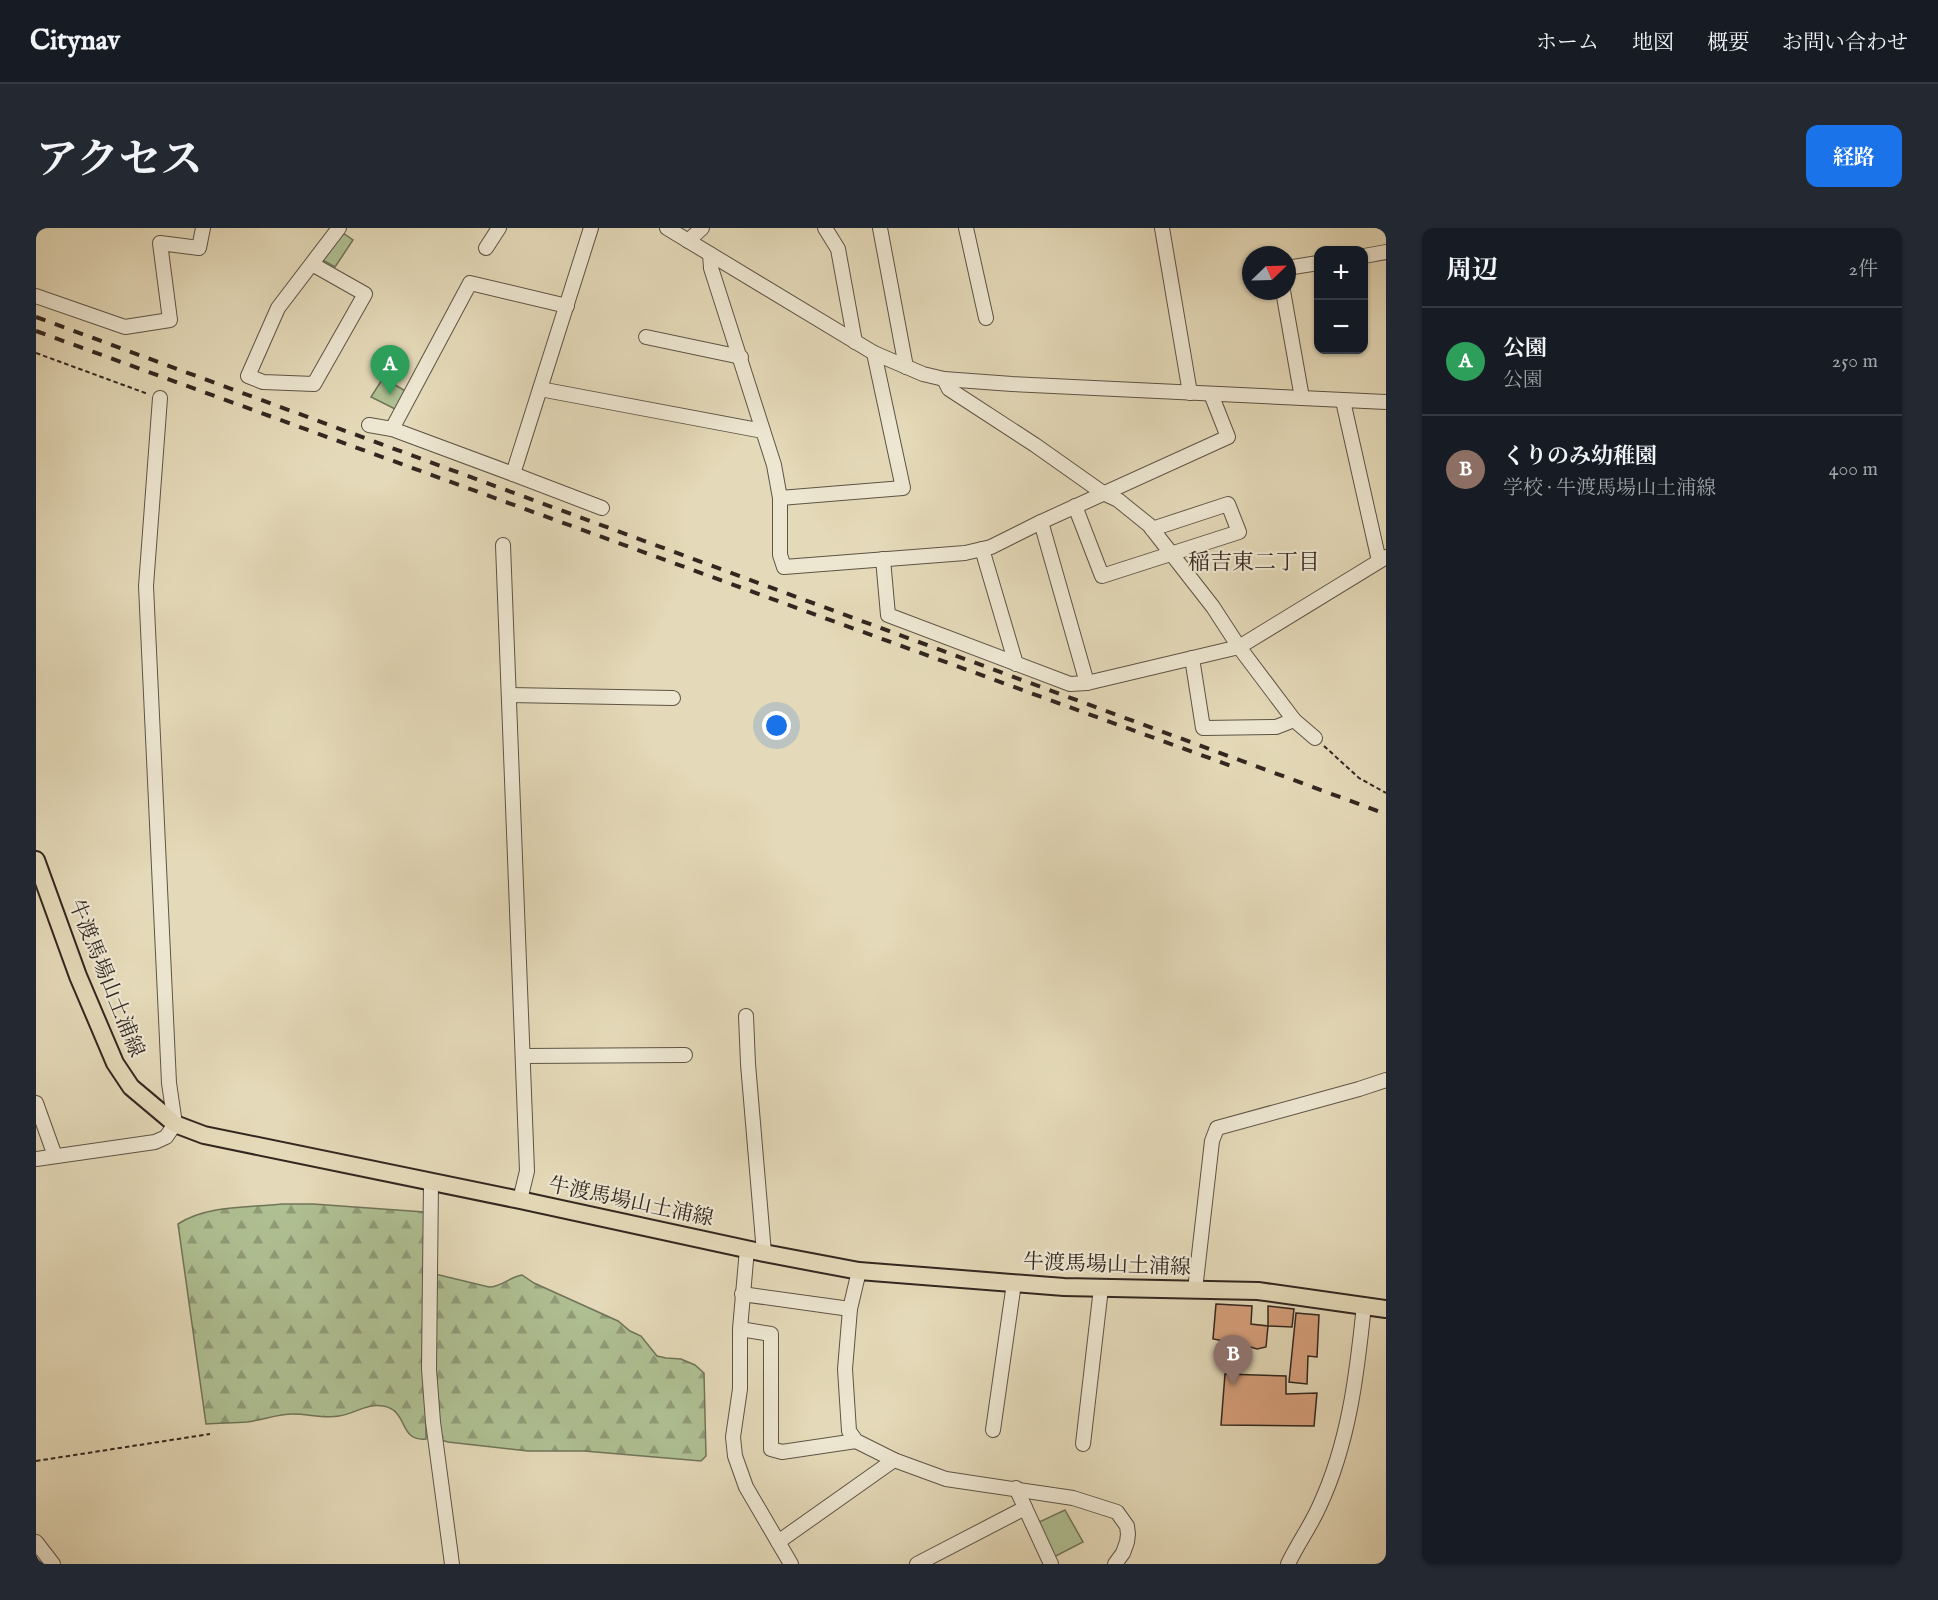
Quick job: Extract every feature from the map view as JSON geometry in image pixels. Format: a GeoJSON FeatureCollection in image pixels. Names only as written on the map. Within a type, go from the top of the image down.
{"type":"FeatureCollection","features":[{"type":"Feature","properties":{"kind":"main road","name":"牛渡馬場山土浦線"},"geometry":{"type":"LineString","coordinates":[[36,860],[78,976],[115,1063],[131,1087],[175,1124],[204,1135],[520,1200],[747,1250],[859,1271],[1101,1288],[1258,1291],[1386,1309]]}},
{"type":"Feature","properties":{"kind":"street"},"geometry":{"type":"LineString","coordinates":[[36,296],[125,327],[170,320],[160,243],[199,248],[203,228]]}},
{"type":"Feature","properties":{"kind":"street"},"geometry":{"type":"LineString","coordinates":[[312,264],[365,294],[314,384],[263,382],[248,376],[278,308],[339,228]]}},
{"type":"Feature","properties":{"kind":"street"},"geometry":{"type":"LineString","coordinates":[[486,248],[500,228]]}},
{"type":"Feature","properties":{"kind":"street"},"geometry":{"type":"LineString","coordinates":[[513,474],[591,228]]}},
{"type":"Feature","properties":{"kind":"street"},"geometry":{"type":"LineString","coordinates":[[667,228],[874,353],[906,367],[944,379],[1386,402]]}},
{"type":"Feature","properties":{"kind":"street"},"geometry":{"type":"LineString","coordinates":[[688,241],[702,228]]}},
{"type":"Feature","properties":{"kind":"street"},"geometry":{"type":"LineString","coordinates":[[825,228],[838,249],[855,342]]}},
{"type":"Feature","properties":{"kind":"street"},"geometry":{"type":"LineString","coordinates":[[880,228],[906,367]]}},
{"type":"Feature","properties":{"kind":"street"},"geometry":{"type":"LineString","coordinates":[[966,228],[986,318]]}},
{"type":"Feature","properties":{"kind":"street"},"geometry":{"type":"LineString","coordinates":[[1162,228],[1190,393]]}},
{"type":"Feature","properties":{"kind":"street"},"geometry":{"type":"LineString","coordinates":[[1368,255],[1386,252]]}},
{"type":"Feature","properties":{"kind":"street"},"geometry":{"type":"LineString","coordinates":[[710,254],[711,268],[774,465],[780,498],[780,555],[784,567],[965,553],[991,548],[1041,522],[1228,437],[1211,394]]}},
{"type":"Feature","properties":{"kind":"street"},"geometry":{"type":"LineString","coordinates":[[1296,267],[1314,264]]}},
{"type":"Feature","properties":{"kind":"street"},"geometry":{"type":"LineString","coordinates":[[392,429],[470,283],[567,306]]}},
{"type":"Feature","properties":{"kind":"street"},"geometry":{"type":"LineString","coordinates":[[1285,300],[1302,399]]}},
{"type":"Feature","properties":{"kind":"street"},"geometry":{"type":"LineString","coordinates":[[646,336],[741,357]]}},
{"type":"Feature","properties":{"kind":"street"},"geometry":{"type":"LineString","coordinates":[[780,498],[903,488],[874,353]]}},
{"type":"Feature","properties":{"kind":"street"},"geometry":{"type":"LineString","coordinates":[[944,379],[949,389],[1103,493],[1118,500],[1152,529],[1214,607],[1239,647],[1294,720],[1315,738]]}},
{"type":"Feature","properties":{"kind":"street"},"geometry":{"type":"LineString","coordinates":[[540,389],[764,431]]}},
{"type":"Feature","properties":{"kind":"street"},"geometry":{"type":"LineString","coordinates":[[36,1159],[155,1142],[166,1137],[175,1124],[169,1083],[146,586],[159,398]]}},
{"type":"Feature","properties":{"kind":"street"},"geometry":{"type":"LineString","coordinates":[[883,559],[888,615],[1070,684],[1239,647],[1383,559],[1343,401]]}},
{"type":"Feature","properties":{"kind":"street"},"geometry":{"type":"LineString","coordinates":[[369,425],[392,429],[602,508]]}},
{"type":"Feature","properties":{"kind":"street"},"geometry":{"type":"LineString","coordinates":[[1075,507],[1102,576],[1239,532],[1228,504],[1152,529]]}},
{"type":"Feature","properties":{"kind":"street"},"geometry":{"type":"LineString","coordinates":[[1041,522],[1087,682]]}},
{"type":"Feature","properties":{"kind":"street"},"geometry":{"type":"LineString","coordinates":[[503,545],[528,1171],[520,1200]]}},
{"type":"Feature","properties":{"kind":"street"},"geometry":{"type":"LineString","coordinates":[[982,549],[1016,664]]}},
{"type":"Feature","properties":{"kind":"street"},"geometry":{"type":"LineString","coordinates":[[1192,658],[1203,728],[1276,726],[1294,720]]}},
{"type":"Feature","properties":{"kind":"street"},"geometry":{"type":"LineString","coordinates":[[509,695],[673,698]]}},
{"type":"Feature","properties":{"kind":"street"},"geometry":{"type":"LineString","coordinates":[[746,1016],[764,1253]]}},
{"type":"Feature","properties":{"kind":"street"},"geometry":{"type":"LineString","coordinates":[[523,1056],[685,1055]]}},
{"type":"Feature","properties":{"kind":"street"},"geometry":{"type":"LineString","coordinates":[[1195,1290],[1212,1141],[1217,1128],[1386,1080]]}},
{"type":"Feature","properties":{"kind":"street"},"geometry":{"type":"LineString","coordinates":[[36,1104],[55,1156]]}},
{"type":"Feature","properties":{"kind":"street"},"geometry":{"type":"LineString","coordinates":[[431,1182],[429,1369],[433,1422],[453,1564]]}},
{"type":"Feature","properties":{"kind":"street"},"geometry":{"type":"LineString","coordinates":[[747,1250],[742,1294],[740,1389],[734,1437],[735,1456],[746,1487],[791,1564]]}},
{"type":"Feature","properties":{"kind":"street"},"geometry":{"type":"LineString","coordinates":[[859,1271],[850,1309],[845,1369],[849,1431],[856,1441],[894,1460],[946,1479],[1073,1497],[1117,1512],[1128,1526],[1128,1542],[1115,1564]]}},
{"type":"Feature","properties":{"kind":"street"},"geometry":{"type":"LineString","coordinates":[[993,1430],[1014,1283]]}},
{"type":"Feature","properties":{"kind":"street"},"geometry":{"type":"LineString","coordinates":[[1083,1443],[1101,1288]]}},
{"type":"Feature","properties":{"kind":"street"},"geometry":{"type":"LineString","coordinates":[[742,1294],[850,1309]]}},
{"type":"Feature","properties":{"kind":"street"},"geometry":{"type":"LineString","coordinates":[[1288,1564],[1318,1509],[1341,1447],[1358,1371],[1364,1305]]}},
{"type":"Feature","properties":{"kind":"street"},"geometry":{"type":"LineString","coordinates":[[740,1329],[771,1334],[771,1449],[782,1452],[856,1441]]}},
{"type":"Feature","properties":{"kind":"street"},"geometry":{"type":"LineString","coordinates":[[778,1542],[894,1460]]}},
{"type":"Feature","properties":{"kind":"street"},"geometry":{"type":"LineString","coordinates":[[1016,1488],[1051,1564]]}},
{"type":"Feature","properties":{"kind":"street"},"geometry":{"type":"LineString","coordinates":[[917,1564],[1025,1508]]}},
{"type":"Feature","properties":{"kind":"street"},"geometry":{"type":"LineString","coordinates":[[36,1542],[53,1564]]}},
{"type":"Feature","properties":{"kind":"path"},"geometry":{"type":"LineString","coordinates":[[36,353],[159,398]]}},
{"type":"Feature","properties":{"kind":"path"},"geometry":{"type":"LineString","coordinates":[[1315,738],[1359,778],[1386,793]]}},
{"type":"Feature","properties":{"kind":"path"},"geometry":{"type":"LineString","coordinates":[[36,1461],[210,1434]]}},
{"type":"Feature","properties":{"kind":"green space"},"geometry":{"type":"Polygon","coordinates":[[[340,231],[353,240],[335,267],[319,258],[340,231]]]}},
{"type":"Feature","properties":{"kind":"green space"},"geometry":{"type":"Polygon","coordinates":[[[383,378],[409,393],[399,411],[371,397],[383,378]]]}},
{"type":"Feature","properties":{"kind":"green space"},"geometry":{"type":"Polygon","coordinates":[[[282,1204],[424,1212],[426,1439],[411,1436],[397,1413],[377,1405],[334,1417],[287,1414],[247,1422],[206,1424],[178,1224],[215,1210],[282,1204]]]}},
{"type":"Feature","properties":{"kind":"green space"},"geometry":{"type":"Polygon","coordinates":[[[435,1274],[489,1287],[522,1275],[534,1283],[618,1321],[630,1331],[641,1336],[657,1356],[681,1359],[695,1365],[704,1373],[706,1456],[701,1461],[584,1451],[528,1451],[438,1439],[432,1365],[435,1274]]]}},
{"type":"Feature","properties":{"kind":"green space"},"geometry":{"type":"Polygon","coordinates":[[[1065,1510],[1083,1542],[1052,1558],[1037,1523],[1065,1510]]]}},
{"type":"Feature","properties":{"kind":"building"},"geometry":{"type":"Polygon","coordinates":[[[1216,1304],[1252,1306],[1251,1324],[1268,1326],[1266,1347],[1257,1349],[1213,1339],[1216,1304]]]}},
{"type":"Feature","properties":{"kind":"building"},"geometry":{"type":"Polygon","coordinates":[[[1268,1306],[1294,1309],[1292,1327],[1268,1326],[1268,1306]]]}},
{"type":"Feature","properties":{"kind":"building"},"geometry":{"type":"Polygon","coordinates":[[[1296,1313],[1319,1315],[1317,1357],[1308,1356],[1307,1384],[1289,1382],[1296,1313]]]}},
{"type":"Feature","properties":{"kind":"building"},"geometry":{"type":"Polygon","coordinates":[[[1225,1374],[1286,1376],[1286,1394],[1317,1393],[1314,1426],[1221,1425],[1225,1374]]]}},
{"type":"Feature","properties":{"kind":"railway"},"geometry":{"type":"LineString","coordinates":[[36,317],[1386,814]]}},
{"type":"Feature","properties":{"kind":"railway"},"geometry":{"type":"LineString","coordinates":[[36,331],[1234,767]]}},
{"type":"Feature","properties":{"kind":"place","name":"公園"},"geometry":{"type":"Point","coordinates":[390,395]}},
{"type":"Feature","properties":{"kind":"place","name":"くりのみ幼稚園"},"geometry":{"type":"Point","coordinates":[1233,1385]}},
{"type":"Feature","properties":{"kind":"district","name":"稲吉東二丁目"},"geometry":{"type":"Point","coordinates":[1254,561]}}]}
